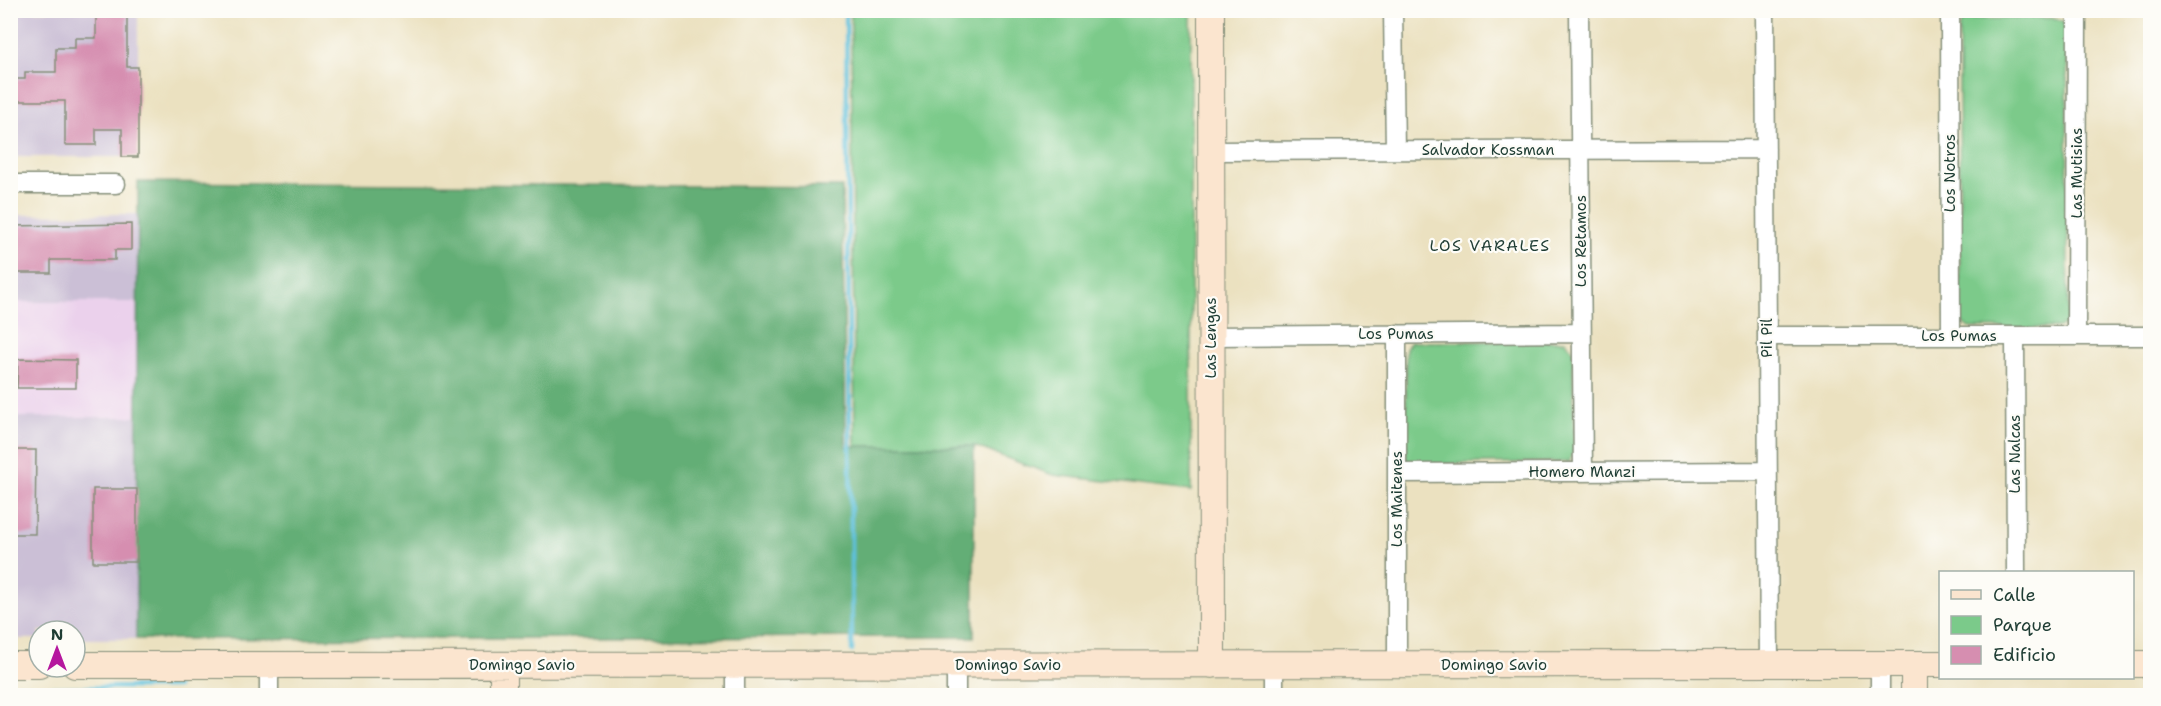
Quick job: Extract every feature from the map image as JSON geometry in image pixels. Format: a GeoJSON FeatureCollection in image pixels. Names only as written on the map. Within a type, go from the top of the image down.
{"type":"FeatureCollection","features":[{"type":"Feature","properties":{"kind":"street","name":"Las Lengas"},"geometry":{"type":"LineString","coordinates":[[1211,10],[1212,665]]}},
{"type":"Feature","properties":{"kind":"street"},"geometry":{"type":"LineString","coordinates":[[1393,10],[1395,150]]}},
{"type":"Feature","properties":{"kind":"street","name":"Los Retamos"},"geometry":{"type":"LineString","coordinates":[[1579,10],[1583,472]]}},
{"type":"Feature","properties":{"kind":"street","name":"Pil Pil"},"geometry":{"type":"LineString","coordinates":[[1765,10],[1769,665]]}},
{"type":"Feature","properties":{"kind":"street","name":"Los Notros"},"geometry":{"type":"LineString","coordinates":[[1950,10],[1951,336]]}},
{"type":"Feature","properties":{"kind":"street","name":"Las Mutisias"},"geometry":{"type":"LineString","coordinates":[[2076,336],[2077,10]]}},
{"type":"Feature","properties":{"kind":"street","name":"Salvador Kossman"},"geometry":{"type":"LineString","coordinates":[[1211,151],[1766,149]]}},
{"type":"Feature","properties":{"kind":"street"},"geometry":{"type":"LineString","coordinates":[[10,184],[116,184]]}},
{"type":"Feature","properties":{"kind":"street","name":"Los Pumas"},"geometry":{"type":"LineString","coordinates":[[1211,336],[1582,333]]}},
{"type":"Feature","properties":{"kind":"street","name":"Los Maitenes"},"geometry":{"type":"LineString","coordinates":[[1397,334],[1397,665]]}},
{"type":"Feature","properties":{"kind":"street","name":"Los Pumas"},"geometry":{"type":"LineString","coordinates":[[1767,336],[2151,336]]}},
{"type":"Feature","properties":{"kind":"street","name":"Las Nalcas"},"geometry":{"type":"LineString","coordinates":[[2015,336],[2016,571]]}},
{"type":"Feature","properties":{"kind":"street","name":"Homero Manzi"},"geometry":{"type":"LineString","coordinates":[[1397,473],[1768,471]]}},
{"type":"Feature","properties":{"kind":"street"},"geometry":{"type":"LineString","coordinates":[[1880,664],[1880,696]]}},
{"type":"Feature","properties":{"kind":"street"},"geometry":{"type":"LineString","coordinates":[[1914,664],[1914,696]]}},
{"type":"Feature","properties":{"kind":"street","name":"Domingo Savio"},"geometry":{"type":"LineString","coordinates":[[87,665],[1939,664]]}},
{"type":"Feature","properties":{"kind":"street"},"geometry":{"type":"LineString","coordinates":[[2134,664],[2151,664]]}},
{"type":"Feature","properties":{"kind":"street"},"geometry":{"type":"LineString","coordinates":[[10,665],[27,665]]}},
{"type":"Feature","properties":{"kind":"street"},"geometry":{"type":"LineString","coordinates":[[269,665],[269,696]]}},
{"type":"Feature","properties":{"kind":"street"},"geometry":{"type":"LineString","coordinates":[[503,665],[503,696]]}},
{"type":"Feature","properties":{"kind":"street"},"geometry":{"type":"LineString","coordinates":[[735,665],[735,696]]}},
{"type":"Feature","properties":{"kind":"street"},"geometry":{"type":"LineString","coordinates":[[956,665],[956,696]]}},
{"type":"Feature","properties":{"kind":"street"},"geometry":{"type":"LineString","coordinates":[[1274,665],[1274,696]]}},
{"type":"Feature","properties":{"kind":"shaded area"},"geometry":{"type":"Polygon","coordinates":[[[10,11],[138,11],[138,157],[11,157],[10,11]]]}},
{"type":"Feature","properties":{"kind":"shaded area"},"geometry":{"type":"Polygon","coordinates":[[[138,214],[137,302],[11,302],[10,215],[138,214]]]}},
{"type":"Feature","properties":{"kind":"shaded area"},"geometry":{"type":"Polygon","coordinates":[[[10,302],[137,302],[137,417],[11,417],[10,302]]]}},
{"type":"Feature","properties":{"kind":"shaded area"},"geometry":{"type":"Polygon","coordinates":[[[10,417],[137,417],[136,639],[87,639],[87,619],[27,619],[27,639],[11,639],[10,417]]]}},
{"type":"Feature","properties":{"kind":"green space"},"geometry":{"type":"Polygon","coordinates":[[[851,11],[1191,11],[1191,491],[1053,475],[974,446],[855,446],[851,11]]]}},
{"type":"Feature","properties":{"kind":"green space"},"geometry":{"type":"Polygon","coordinates":[[[2054,18],[2062,21],[2067,27],[2068,315],[2066,323],[2059,328],[1969,328],[1960,321],[1959,29],[1962,22],[1969,19],[2054,18]]]}},
{"type":"Feature","properties":{"kind":"green space"},"geometry":{"type":"Polygon","coordinates":[[[138,182],[842,187],[846,446],[974,446],[974,637],[136,639],[138,182]]]}},
{"type":"Feature","properties":{"kind":"green space"},"geometry":{"type":"Polygon","coordinates":[[[1565,341],[1573,351],[1574,450],[1569,462],[1411,464],[1406,459],[1406,348],[1411,342],[1565,341]]]}},
{"type":"Feature","properties":{"kind":"building"},"geometry":{"type":"Polygon","coordinates":[[[96,10],[127,10],[127,67],[138,67],[138,157],[122,157],[122,129],[96,129],[96,145],[65,145],[65,101],[10,101],[10,79],[25,79],[25,72],[56,72],[56,48],[75,48],[75,38],[96,38],[96,10]]]}},
{"type":"Feature","properties":{"kind":"building"},"geometry":{"type":"Polygon","coordinates":[[[131,224],[131,250],[115,250],[115,260],[51,260],[51,273],[10,273],[10,226],[131,224]]]}},
{"type":"Feature","properties":{"kind":"building"},"geometry":{"type":"Polygon","coordinates":[[[18,359],[76,360],[76,388],[17,388],[18,359]]]}},
{"type":"Feature","properties":{"kind":"building"},"geometry":{"type":"Polygon","coordinates":[[[10,450],[36,450],[35,534],[10,534],[10,450]]]}},
{"type":"Feature","properties":{"kind":"building"},"geometry":{"type":"Polygon","coordinates":[[[93,489],[137,489],[137,562],[93,562],[93,489]]]}},
{"type":"Feature","properties":{"kind":"waterway"},"geometry":{"type":"LineString","coordinates":[[846,10],[852,651]]}},
{"type":"Feature","properties":{"kind":"waterway"},"geometry":{"type":"LineString","coordinates":[[10,688],[177,687]]}},
{"type":"Feature","properties":{"kind":"district","name":"LOS VARALES"},"geometry":{"type":"Point","coordinates":[1490,245]}}]}
